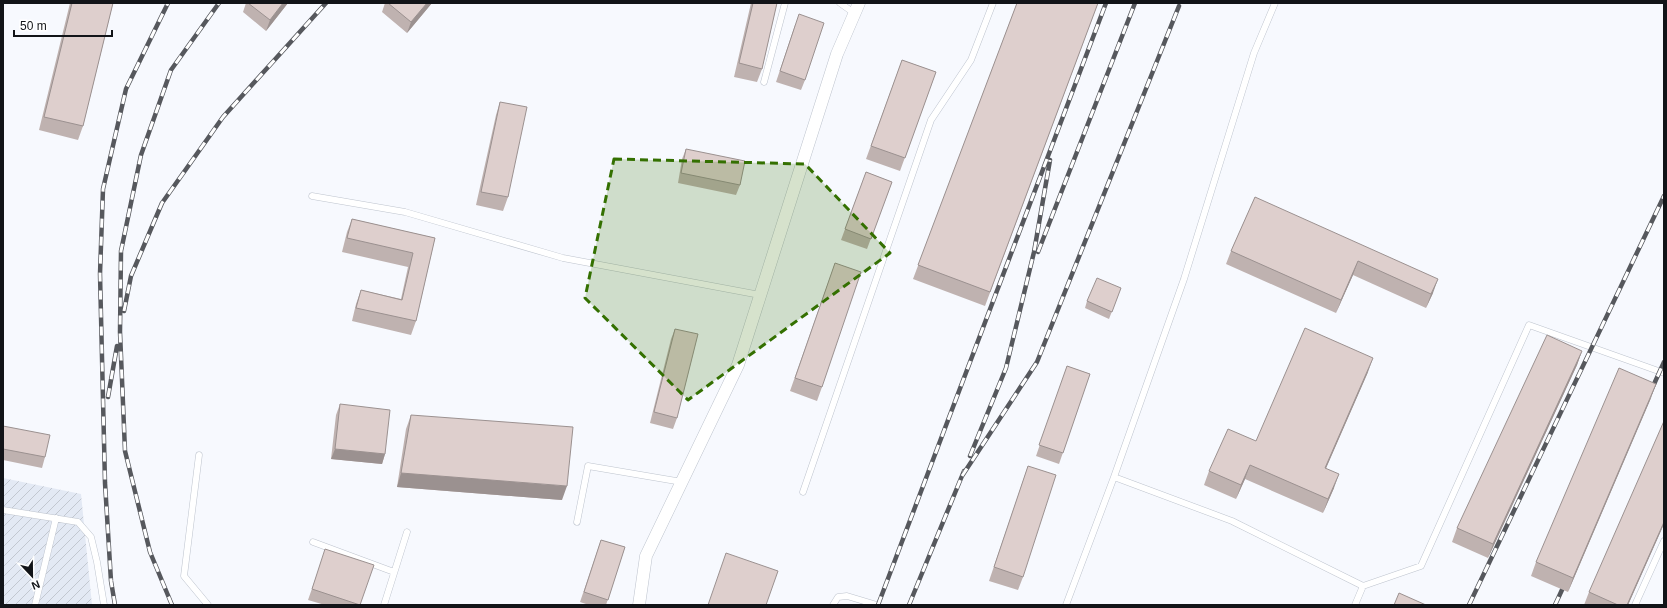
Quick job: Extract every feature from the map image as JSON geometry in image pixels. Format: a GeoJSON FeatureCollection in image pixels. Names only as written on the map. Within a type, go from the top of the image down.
{"type":"FeatureCollection","features":[{"type":"Feature","properties":{"kind":"street"},"geometry":{"type":"LineString","coordinates":[[639,605],[646,556],[738,365],[837,54],[856,8]]}},
{"type":"Feature","properties":{"kind":"lane"},"geometry":{"type":"LineString","coordinates":[[764,82],[785,3]]}},
{"type":"Feature","properties":{"kind":"lane"},"geometry":{"type":"LineString","coordinates":[[840,3],[856,8]]}},
{"type":"Feature","properties":{"kind":"lane"},"geometry":{"type":"LineString","coordinates":[[803,492],[931,120],[971,60],[994,3]]}},
{"type":"Feature","properties":{"kind":"lane"},"geometry":{"type":"LineString","coordinates":[[1066,605],[1114,477],[1184,279],[1254,52],[1275,3]]}},
{"type":"Feature","properties":{"kind":"lane"},"geometry":{"type":"LineString","coordinates":[[312,196],[405,212],[563,258],[760,295]]}},
{"type":"Feature","properties":{"kind":"lane"},"geometry":{"type":"LineString","coordinates":[[1114,477],[1232,521],[1363,586],[1421,566],[1529,325],[1664,373]]}},
{"type":"Feature","properties":{"kind":"lane"},"geometry":{"type":"LineString","coordinates":[[199,456],[184,576],[208,605]]}},
{"type":"Feature","properties":{"kind":"lane"},"geometry":{"type":"LineString","coordinates":[[577,522],[588,466],[682,482]]}},
{"type":"Feature","properties":{"kind":"lane"},"geometry":{"type":"LineString","coordinates":[[3,510],[78,522],[91,536],[104,605]]}},
{"type":"Feature","properties":{"kind":"lane"},"geometry":{"type":"LineString","coordinates":[[34,605],[56,518]]}},
{"type":"Feature","properties":{"kind":"lane"},"geometry":{"type":"LineString","coordinates":[[384,605],[407,532]]}},
{"type":"Feature","properties":{"kind":"lane"},"geometry":{"type":"LineString","coordinates":[[1635,605],[1664,541]]}},
{"type":"Feature","properties":{"kind":"lane"},"geometry":{"type":"LineString","coordinates":[[313,542],[394,572]]}},
{"type":"Feature","properties":{"kind":"lane"},"geometry":{"type":"LineString","coordinates":[[1355,605],[1363,586]]}},
{"type":"Feature","properties":{"kind":"lane"},"geometry":{"type":"LineString","coordinates":[[833,605],[838,597],[847,596],[877,605]]}},
{"type":"Feature","properties":{"kind":"highlighted area"},"geometry":{"type":"Polygon","coordinates":[[[614,159],[805,164],[890,253],[688,400],[585,298],[614,159]]]}},
{"type":"Feature","properties":{"kind":"shaded area"},"geometry":{"type":"Polygon","coordinates":[[[3,478],[81,494],[92,605],[3,605],[3,478]]]}},
{"type":"Feature","properties":{"kind":"building"},"geometry":{"type":"Polygon","coordinates":[[[72,3],[113,3],[83,126],[44,117],[72,3]]]}},
{"type":"Feature","properties":{"kind":"building"},"geometry":{"type":"Polygon","coordinates":[[[248,3],[283,3],[270,20],[248,3]]]}},
{"type":"Feature","properties":{"kind":"building"},"geometry":{"type":"Polygon","coordinates":[[[388,3],[427,3],[411,22],[388,3]]]}},
{"type":"Feature","properties":{"kind":"building"},"geometry":{"type":"Polygon","coordinates":[[[753,3],[777,3],[762,69],[739,63],[753,3]]]}},
{"type":"Feature","properties":{"kind":"building"},"geometry":{"type":"Polygon","coordinates":[[[1017,3],[1098,3],[990,292],[918,265],[1017,3]]]}},
{"type":"Feature","properties":{"kind":"building"},"geometry":{"type":"Polygon","coordinates":[[[799,14],[824,23],[805,80],[780,71],[799,14]]]}},
{"type":"Feature","properties":{"kind":"building"},"geometry":{"type":"Polygon","coordinates":[[[902,60],[936,72],[905,158],[871,146],[902,60]]]}},
{"type":"Feature","properties":{"kind":"building"},"geometry":{"type":"Polygon","coordinates":[[[500,102],[527,107],[508,197],[481,192],[500,102]]]}},
{"type":"Feature","properties":{"kind":"building"},"geometry":{"type":"Polygon","coordinates":[[[686,149],[745,161],[740,185],[681,173],[686,149]]]}},
{"type":"Feature","properties":{"kind":"building"},"geometry":{"type":"Polygon","coordinates":[[[866,172],[892,182],[871,239],[845,229],[866,172]]]}},
{"type":"Feature","properties":{"kind":"building"},"geometry":{"type":"Polygon","coordinates":[[[1255,197],[1438,279],[1431,294],[1358,261],[1341,300],[1231,251],[1255,197]]]}},
{"type":"Feature","properties":{"kind":"building"},"geometry":{"type":"Polygon","coordinates":[[[352,219],[435,238],[416,321],[356,308],[361,290],[402,300],[413,253],[347,238],[352,219]]]}},
{"type":"Feature","properties":{"kind":"building"},"geometry":{"type":"Polygon","coordinates":[[[835,263],[861,272],[822,387],[795,378],[835,263]]]}},
{"type":"Feature","properties":{"kind":"building"},"geometry":{"type":"Polygon","coordinates":[[[1097,278],[1121,288],[1112,312],[1087,301],[1097,278]]]}},
{"type":"Feature","properties":{"kind":"building"},"geometry":{"type":"Polygon","coordinates":[[[1305,328],[1373,358],[1325,468],[1339,474],[1328,499],[1250,465],[1241,485],[1209,471],[1228,429],[1256,441],[1305,328]]]}},
{"type":"Feature","properties":{"kind":"building"},"geometry":{"type":"Polygon","coordinates":[[[675,329],[698,334],[677,418],[654,412],[675,329]]]}},
{"type":"Feature","properties":{"kind":"building"},"geometry":{"type":"Polygon","coordinates":[[[1547,335],[1582,351],[1493,544],[1457,528],[1547,335]]]}},
{"type":"Feature","properties":{"kind":"building"},"geometry":{"type":"Polygon","coordinates":[[[1067,366],[1090,374],[1063,453],[1039,445],[1067,366]]]}},
{"type":"Feature","properties":{"kind":"building"},"geometry":{"type":"Polygon","coordinates":[[[1619,368],[1656,384],[1573,578],[1536,562],[1619,368]]]}},
{"type":"Feature","properties":{"kind":"building"},"geometry":{"type":"Polygon","coordinates":[[[340,404],[390,410],[385,454],[335,449],[340,404]]]}},
{"type":"Feature","properties":{"kind":"building"},"geometry":{"type":"Polygon","coordinates":[[[411,415],[573,427],[567,486],[401,473],[411,415]]]}},
{"type":"Feature","properties":{"kind":"building"},"geometry":{"type":"Polygon","coordinates":[[[1664,421],[1664,522],[1627,605],[1618,605],[1589,592],[1664,421]]]}},
{"type":"Feature","properties":{"kind":"building"},"geometry":{"type":"Polygon","coordinates":[[[3,426],[50,435],[45,457],[3,449],[3,426]]]}},
{"type":"Feature","properties":{"kind":"building"},"geometry":{"type":"Polygon","coordinates":[[[1028,466],[1056,475],[1023,577],[994,567],[1028,466]]]}},
{"type":"Feature","properties":{"kind":"building"},"geometry":{"type":"Polygon","coordinates":[[[601,540],[625,547],[608,600],[584,592],[601,540]]]}},
{"type":"Feature","properties":{"kind":"building"},"geometry":{"type":"Polygon","coordinates":[[[325,549],[374,565],[360,605],[312,589],[325,549]]]}},
{"type":"Feature","properties":{"kind":"building"},"geometry":{"type":"Polygon","coordinates":[[[726,553],[778,571],[766,605],[708,605],[726,553]]]}},
{"type":"Feature","properties":{"kind":"building"},"geometry":{"type":"Polygon","coordinates":[[[1399,593],[1426,605],[1394,605],[1399,593]]]}},
{"type":"Feature","properties":{"kind":"railway"},"geometry":{"type":"LineString","coordinates":[[115,605],[111,581],[105,483],[100,274],[103,189],[126,89],[168,3]]}},
{"type":"Feature","properties":{"kind":"railway"},"geometry":{"type":"LineString","coordinates":[[172,605],[150,552],[125,451],[120,332],[121,251],[141,155],[171,70],[219,3]]}},
{"type":"Feature","properties":{"kind":"railway"},"geometry":{"type":"LineString","coordinates":[[124,311],[131,276],[162,203],[223,117],[326,3]]}},
{"type":"Feature","properties":{"kind":"railway"},"geometry":{"type":"LineString","coordinates":[[878,605],[1106,3]]}},
{"type":"Feature","properties":{"kind":"railway"},"geometry":{"type":"LineString","coordinates":[[1038,252],[1135,3]]}},
{"type":"Feature","properties":{"kind":"railway"},"geometry":{"type":"LineString","coordinates":[[962,476],[1037,362],[1179,6]]}},
{"type":"Feature","properties":{"kind":"railway"},"geometry":{"type":"LineString","coordinates":[[970,456],[1006,368],[1034,252],[1050,160]]}},
{"type":"Feature","properties":{"kind":"railway"},"geometry":{"type":"LineString","coordinates":[[1469,605],[1664,196]]}},
{"type":"Feature","properties":{"kind":"railway"},"geometry":{"type":"LineString","coordinates":[[108,397],[117,346]]}},
{"type":"Feature","properties":{"kind":"railway"},"geometry":{"type":"LineString","coordinates":[[1650,393],[1664,362]]}},
{"type":"Feature","properties":{"kind":"railway"},"geometry":{"type":"LineString","coordinates":[[909,605],[964,471]]}},
{"type":"Feature","properties":{"kind":"railway"},"geometry":{"type":"LineString","coordinates":[[1555,605],[1567,579]]}}]}
